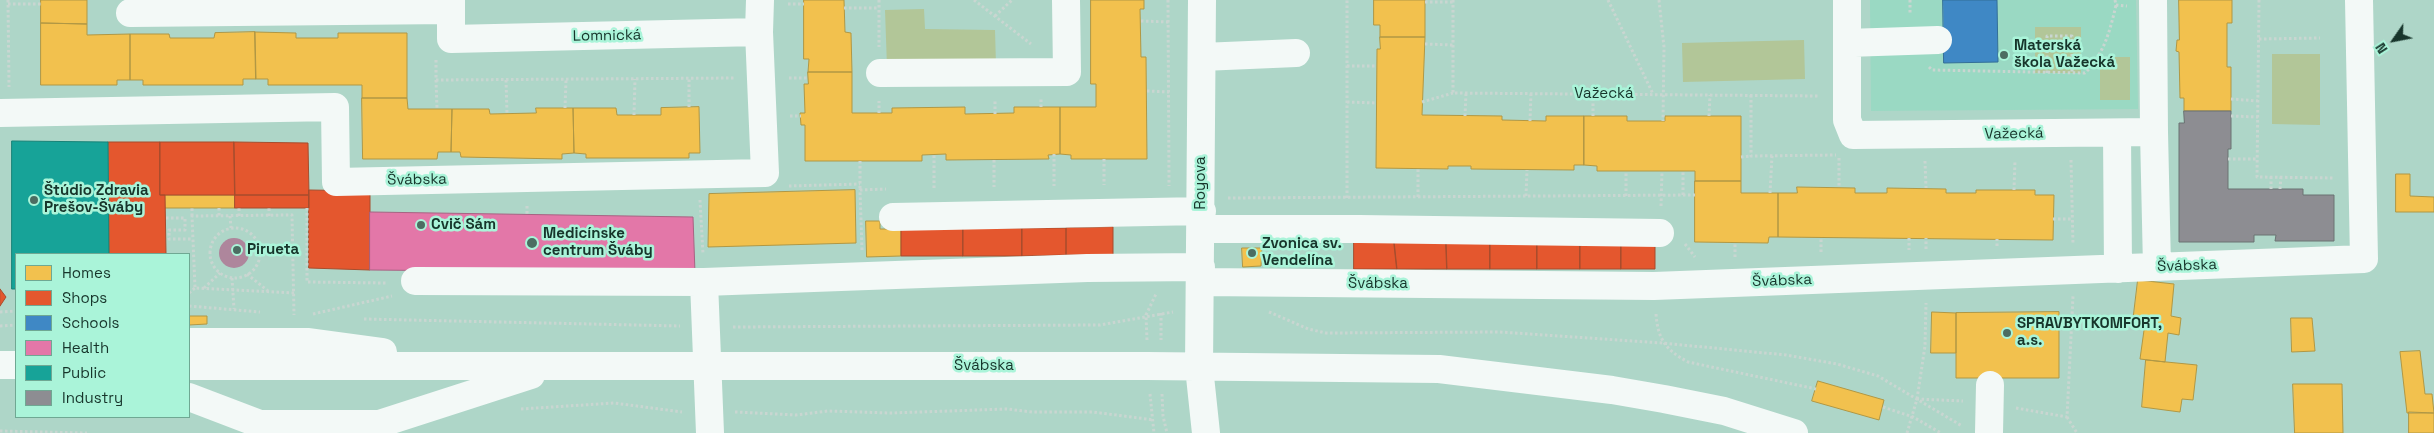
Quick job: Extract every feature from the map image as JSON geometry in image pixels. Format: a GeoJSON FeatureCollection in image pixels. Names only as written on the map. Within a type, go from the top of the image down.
{"type":"FeatureCollection","features":[{"type":"Feature","properties":{"kind":"street"},"geometry":{"type":"LineString","coordinates":[[759,32],[760,0]]}},
{"type":"Feature","properties":{"kind":"street"},"geometry":{"type":"LineString","coordinates":[[880,73],[1067,72],[1066,0]]}},
{"type":"Feature","properties":{"kind":"street","name":"Royova"},"geometry":{"type":"LineString","coordinates":[[1202,0],[1202,57],[1208,213],[1201,274],[1200,367],[1206,433]]}},
{"type":"Feature","properties":{"kind":"street","name":"Važecká"},"geometry":{"type":"LineString","coordinates":[[1847,0],[1847,120],[1853,135],[2154,132]]}},
{"type":"Feature","properties":{"kind":"street"},"geometry":{"type":"LineString","coordinates":[[2153,0],[2157,267]]}},
{"type":"Feature","properties":{"kind":"street","name":"Švábska"},"geometry":{"type":"LineString","coordinates":[[403,286],[704,282],[1087,268],[1201,274],[1654,286],[1713,284],[2073,259],[2118,269],[2364,259],[2359,0]]}},
{"type":"Feature","properties":{"kind":"street","name":"Lomnická"},"geometry":{"type":"LineString","coordinates":[[130,13],[451,5],[451,39],[759,32]]}},
{"type":"Feature","properties":{"kind":"street","name":"Švábska"},"geometry":{"type":"LineString","coordinates":[[5,113],[334,108],[336,182],[765,173],[759,32]]}},
{"type":"Feature","properties":{"kind":"street"},"geometry":{"type":"LineString","coordinates":[[1847,43],[1938,40]]}},
{"type":"Feature","properties":{"kind":"street"},"geometry":{"type":"LineString","coordinates":[[1202,57],[1296,53]]}},
{"type":"Feature","properties":{"kind":"street"},"geometry":{"type":"LineString","coordinates":[[2117,132],[2118,269]]}},
{"type":"Feature","properties":{"kind":"street"},"geometry":{"type":"LineString","coordinates":[[893,217],[1169,211],[1208,213],[1359,229],[1670,235]]}},
{"type":"Feature","properties":{"kind":"street"},"geometry":{"type":"LineString","coordinates":[[704,282],[710,424]]}},
{"type":"Feature","properties":{"kind":"street"},"geometry":{"type":"LineString","coordinates":[[190,342],[308,342],[494,367]]}},
{"type":"Feature","properties":{"kind":"street"},"geometry":{"type":"LineString","coordinates":[[0,365],[15,365]]}},
{"type":"Feature","properties":{"kind":"street","name":"Švábska"},"geometry":{"type":"LineString","coordinates":[[190,366],[1439,369],[1612,390],[1664,399],[1724,411],[1794,433]]}},
{"type":"Feature","properties":{"kind":"street"},"geometry":{"type":"LineString","coordinates":[[190,397],[260,424],[379,424],[554,367]]}},
{"type":"Feature","properties":{"kind":"street"},"geometry":{"type":"LineString","coordinates":[[1977,431],[1990,394]]}},
{"type":"Feature","properties":{"kind":"path"},"geometry":{"type":"LineString","coordinates":[[974,0],[1067,72]]}},
{"type":"Feature","properties":{"kind":"path"},"geometry":{"type":"LineString","coordinates":[[995,16],[1012,0]]}},
{"type":"Feature","properties":{"kind":"path"},"geometry":{"type":"LineString","coordinates":[[1168,0],[1169,211]]}},
{"type":"Feature","properties":{"kind":"path"},"geometry":{"type":"LineString","coordinates":[[1347,0],[1347,198]]}},
{"type":"Feature","properties":{"kind":"path"},"geometry":{"type":"LineString","coordinates":[[1608,0],[1653,94]]}},
{"type":"Feature","properties":{"kind":"path"},"geometry":{"type":"LineString","coordinates":[[1659,0],[1664,47],[1663,121]]}},
{"type":"Feature","properties":{"kind":"path"},"geometry":{"type":"LineString","coordinates":[[2259,0],[2257,177],[2342,178]]}},
{"type":"Feature","properties":{"kind":"path"},"geometry":{"type":"LineString","coordinates":[[880,1],[880,73]]}},
{"type":"Feature","properties":{"kind":"path"},"geometry":{"type":"LineString","coordinates":[[1422,102],[1453,92],[1453,1],[1425,2]]}},
{"type":"Feature","properties":{"kind":"path"},"geometry":{"type":"LineString","coordinates":[[5,113],[8,2],[41,4]]}},
{"type":"Feature","properties":{"kind":"path"},"geometry":{"type":"LineString","coordinates":[[1910,41],[1932,70],[2084,73],[2097,61],[2110,32],[2116,5]]}},
{"type":"Feature","properties":{"kind":"path"},"geometry":{"type":"LineString","coordinates":[[844,8],[879,8]]}},
{"type":"Feature","properties":{"kind":"path"},"geometry":{"type":"LineString","coordinates":[[1141,21],[1168,22]]}},
{"type":"Feature","properties":{"kind":"path"},"geometry":{"type":"LineString","coordinates":[[2047,73],[2047,36],[2072,36],[2072,73]]}},
{"type":"Feature","properties":{"kind":"path"},"geometry":{"type":"LineString","coordinates":[[2259,39],[2320,38]]}},
{"type":"Feature","properties":{"kind":"path"},"geometry":{"type":"LineString","coordinates":[[1425,44],[1453,45]]}},
{"type":"Feature","properties":{"kind":"path"},"geometry":{"type":"LineString","coordinates":[[436,54],[437,109]]}},
{"type":"Feature","properties":{"kind":"path"},"geometry":{"type":"LineString","coordinates":[[1347,66],[1377,66]]}},
{"type":"Feature","properties":{"kind":"path"},"geometry":{"type":"LineString","coordinates":[[436,80],[808,78]]}},
{"type":"Feature","properties":{"kind":"path"},"geometry":{"type":"LineString","coordinates":[[634,115],[635,79]]}},
{"type":"Feature","properties":{"kind":"path"},"geometry":{"type":"LineString","coordinates":[[689,79],[689,107]]}},
{"type":"Feature","properties":{"kind":"path"},"geometry":{"type":"LineString","coordinates":[[506,80],[507,114]]}},
{"type":"Feature","properties":{"kind":"path"},"geometry":{"type":"LineString","coordinates":[[565,108],[566,80]]}},
{"type":"Feature","properties":{"kind":"path"},"geometry":{"type":"LineString","coordinates":[[1147,91],[1169,92]]}},
{"type":"Feature","properties":{"kind":"path","name":"Važecká"},"geometry":{"type":"LineString","coordinates":[[1453,92],[1847,96]]}},
{"type":"Feature","properties":{"kind":"path"},"geometry":{"type":"LineString","coordinates":[[1465,116],[1466,93]]}},
{"type":"Feature","properties":{"kind":"path"},"geometry":{"type":"LineString","coordinates":[[1530,121],[1531,93]]}},
{"type":"Feature","properties":{"kind":"path"},"geometry":{"type":"LineString","coordinates":[[1592,116],[1593,94]]}},
{"type":"Feature","properties":{"kind":"path"},"geometry":{"type":"LineString","coordinates":[[1709,116],[1710,95]]}},
{"type":"Feature","properties":{"kind":"path"},"geometry":{"type":"LineString","coordinates":[[1751,156],[1752,95]]}},
{"type":"Feature","properties":{"kind":"path"},"geometry":{"type":"LineString","coordinates":[[2231,99],[2258,101]]}},
{"type":"Feature","properties":{"kind":"path"},"geometry":{"type":"LineString","coordinates":[[1347,102],[1376,102]]}},
{"type":"Feature","properties":{"kind":"path"},"geometry":{"type":"LineString","coordinates":[[2231,116],[2258,117]]}},
{"type":"Feature","properties":{"kind":"path"},"geometry":{"type":"LineString","coordinates":[[934,154],[934,188]]}},
{"type":"Feature","properties":{"kind":"path"},"geometry":{"type":"LineString","coordinates":[[1054,154],[1054,186]]}},
{"type":"Feature","properties":{"kind":"path"},"geometry":{"type":"LineString","coordinates":[[2014,190],[2015,154]]}},
{"type":"Feature","properties":{"kind":"path"},"geometry":{"type":"LineString","coordinates":[[2071,154],[2073,259],[2068,417],[2077,433]]}},
{"type":"Feature","properties":{"kind":"path"},"geometry":{"type":"LineString","coordinates":[[1839,155],[1839,188]]}},
{"type":"Feature","properties":{"kind":"path"},"geometry":{"type":"LineString","coordinates":[[1741,156],[1848,155]]}},
{"type":"Feature","properties":{"kind":"path"},"geometry":{"type":"LineString","coordinates":[[1770,193],[1772,156]]}},
{"type":"Feature","properties":{"kind":"path"},"geometry":{"type":"LineString","coordinates":[[1104,159],[1104,185]]}},
{"type":"Feature","properties":{"kind":"path"},"geometry":{"type":"LineString","coordinates":[[2228,159],[2258,160]]}},
{"type":"Feature","properties":{"kind":"path"},"geometry":{"type":"LineString","coordinates":[[860,161],[860,190]]}},
{"type":"Feature","properties":{"kind":"path"},"geometry":{"type":"LineString","coordinates":[[1418,169],[1418,197]]}},
{"type":"Feature","properties":{"kind":"path"},"geometry":{"type":"LineString","coordinates":[[1526,196],[1527,170]]}},
{"type":"Feature","properties":{"kind":"path"},"geometry":{"type":"LineString","coordinates":[[1626,171],[1626,196]]}},
{"type":"Feature","properties":{"kind":"path"},"geometry":{"type":"LineString","coordinates":[[1662,171],[1661,196],[1670,235],[1695,258],[1713,284]]}},
{"type":"Feature","properties":{"kind":"path"},"geometry":{"type":"LineString","coordinates":[[1683,171],[1683,195]]}},
{"type":"Feature","properties":{"kind":"path"},"geometry":{"type":"LineString","coordinates":[[2271,176],[2271,189]]}},
{"type":"Feature","properties":{"kind":"path"},"geometry":{"type":"LineString","coordinates":[[2280,189],[2281,176]]}},
{"type":"Feature","properties":{"kind":"path"},"geometry":{"type":"LineString","coordinates":[[1208,213],[1347,198],[1695,195]]}},
{"type":"Feature","properties":{"kind":"path"},"geometry":{"type":"LineString","coordinates":[[700,202],[704,282]]}},
{"type":"Feature","properties":{"kind":"path"},"geometry":{"type":"LineString","coordinates":[[239,207],[239,216]]}},
{"type":"Feature","properties":{"kind":"path"},"geometry":{"type":"LineString","coordinates":[[192,208],[195,288]]}},
{"type":"Feature","properties":{"kind":"path"},"geometry":{"type":"LineString","coordinates":[[219,208],[220,216]]}},
{"type":"Feature","properties":{"kind":"path"},"geometry":{"type":"LineString","coordinates":[[269,208],[269,216]]}},
{"type":"Feature","properties":{"kind":"path"},"geometry":{"type":"LineString","coordinates":[[307,208],[307,282],[403,286]]}},
{"type":"Feature","properties":{"kind":"path"},"geometry":{"type":"LineString","coordinates":[[192,216],[292,215],[294,318],[403,286]]}},
{"type":"Feature","properties":{"kind":"path"},"geometry":{"type":"LineString","coordinates":[[230,216],[230,228]]}},
{"type":"Feature","properties":{"kind":"path"},"geometry":{"type":"LineString","coordinates":[[166,218],[185,218],[185,230],[169,230],[169,239],[193,239]]}},
{"type":"Feature","properties":{"kind":"path"},"geometry":{"type":"LineString","coordinates":[[2053,219],[2072,219]]}},
{"type":"Feature","properties":{"kind":"path"},"geometry":{"type":"LineString","coordinates":[[230,228],[246,230],[257,241],[259,256],[253,269],[247,274],[232,278],[220,273],[210,257],[211,244],[219,233],[230,228]]}},
{"type":"Feature","properties":{"kind":"path"},"geometry":{"type":"LineString","coordinates":[[1821,237],[1821,257]]}},
{"type":"Feature","properties":{"kind":"path"},"geometry":{"type":"LineString","coordinates":[[1735,243],[1735,257]]}},
{"type":"Feature","properties":{"kind":"path"},"geometry":{"type":"LineString","coordinates":[[1725,258],[1745,257]]}},
{"type":"Feature","properties":{"kind":"path"},"geometry":{"type":"LineString","coordinates":[[1695,258],[1705,258]]}},
{"type":"Feature","properties":{"kind":"path"},"geometry":{"type":"LineString","coordinates":[[203,289],[220,273]]}},
{"type":"Feature","properties":{"kind":"path"},"geometry":{"type":"LineString","coordinates":[[247,274],[269,292]]}},
{"type":"Feature","properties":{"kind":"path"},"geometry":{"type":"LineString","coordinates":[[232,278],[234,308]]}},
{"type":"Feature","properties":{"kind":"path"},"geometry":{"type":"LineString","coordinates":[[1654,286],[1656,320],[1662,343],[1672,354],[1688,362],[1816,389]]}},
{"type":"Feature","properties":{"kind":"path"},"geometry":{"type":"LineString","coordinates":[[190,292],[195,288],[294,293]]}},
{"type":"Feature","properties":{"kind":"path"},"geometry":{"type":"LineString","coordinates":[[1907,433],[1917,399],[1925,346],[1926,307]]}},
{"type":"Feature","properties":{"kind":"path"},"geometry":{"type":"LineString","coordinates":[[0,312],[15,311]]}},
{"type":"Feature","properties":{"kind":"path"},"geometry":{"type":"LineString","coordinates":[[1265,312],[1273,313],[1308,329],[1326,333],[1500,332],[1662,343],[1786,355],[1837,364],[1878,376],[1977,431]]}},
{"type":"Feature","properties":{"kind":"path"},"geometry":{"type":"LineString","coordinates":[[0,326],[15,325]]}},
{"type":"Feature","properties":{"kind":"path"},"geometry":{"type":"LineString","coordinates":[[1917,399],[1990,394],[2068,417]]}},
{"type":"Feature","properties":{"kind":"path"},"geometry":{"type":"LineString","coordinates":[[519,409],[614,403],[710,424],[725,412],[796,415],[837,411],[891,412],[1007,409],[1032,412],[1093,412],[1154,420]]}},
{"type":"Feature","properties":{"kind":"path"},"geometry":{"type":"LineString","coordinates":[[1883,407],[1913,417],[1940,433]]}},
{"type":"Feature","properties":{"kind":"path"},"geometry":{"type":"LineString","coordinates":[[0,431],[88,433]]}},
{"type":"Feature","properties":{"kind":"shaded area","name":"Materská škola Važecká"},"geometry":{"type":"Polygon","coordinates":[[[1870,0],[2136,0],[2138,109],[1871,111],[1870,0]]]}},
{"type":"Feature","properties":{"kind":"shaded area"},"geometry":{"type":"Polygon","coordinates":[[[924,9],[925,29],[995,30],[996,65],[887,67],[885,10],[924,9]]]}},
{"type":"Feature","properties":{"kind":"shaded area"},"geometry":{"type":"Polygon","coordinates":[[[2035,27],[2081,27],[2081,73],[2035,73],[2035,27]]]}},
{"type":"Feature","properties":{"kind":"shaded area"},"geometry":{"type":"Polygon","coordinates":[[[1804,40],[1805,79],[1683,82],[1682,43],[1804,40]]]}},
{"type":"Feature","properties":{"kind":"shaded area"},"geometry":{"type":"Polygon","coordinates":[[[2272,54],[2320,54],[2320,125],[2272,124],[2272,54]]]}},
{"type":"Feature","properties":{"kind":"shaded area"},"geometry":{"type":"Polygon","coordinates":[[[2100,57],[2130,57],[2130,100],[2100,100],[2100,57]]]}},
{"type":"Feature","properties":{"kind":"shaded area"},"geometry":{"type":"Polygon","coordinates":[[[234,238],[245,242],[249,253],[245,264],[234,268],[223,264],[219,253],[223,242],[234,238]]]}},
{"type":"Feature","properties":{"kind":"building: Homes"},"geometry":{"type":"Polygon","coordinates":[[[41,0],[87,0],[87,24],[41,23],[41,0]]]}},
{"type":"Feature","properties":{"kind":"building: Homes"},"geometry":{"type":"Polygon","coordinates":[[[804,0],[844,0],[845,32],[851,33],[852,72],[808,72],[809,59],[804,59],[804,0]]]}},
{"type":"Feature","properties":{"kind":"building: Homes"},"geometry":{"type":"Polygon","coordinates":[[[1091,0],[1144,0],[1144,9],[1140,9],[1141,57],[1146,57],[1147,159],[1071,159],[1071,155],[1060,154],[1060,107],[1096,107],[1096,84],[1091,84],[1091,0]]]}},
{"type":"Feature","properties":{"kind":"building: Homes"},"geometry":{"type":"Polygon","coordinates":[[[1374,0],[1425,0],[1425,37],[1380,37],[1380,25],[1374,25],[1374,0]]]}},
{"type":"Feature","properties":{"kind":"building: Homes"},"geometry":{"type":"Polygon","coordinates":[[[2179,0],[2232,0],[2232,23],[2227,23],[2227,67],[2231,67],[2231,111],[2184,111],[2184,98],[2180,98],[2179,52],[2176,51],[2177,40],[2179,40],[2179,0]]]}},
{"type":"Feature","properties":{"kind":"building: Homes"},"geometry":{"type":"Polygon","coordinates":[[[41,23],[87,24],[87,35],[130,34],[130,80],[117,80],[117,85],[41,85],[41,23]]]}},
{"type":"Feature","properties":{"kind":"building: Homes"},"geometry":{"type":"Polygon","coordinates":[[[255,32],[296,33],[296,38],[338,38],[338,33],[407,33],[407,98],[362,98],[362,85],[268,85],[268,79],[256,79],[255,32]]]}},
{"type":"Feature","properties":{"kind":"building: Homes"},"geometry":{"type":"Polygon","coordinates":[[[255,32],[256,79],[243,79],[243,85],[143,85],[143,80],[130,80],[130,34],[169,34],[170,38],[214,38],[215,33],[255,32]]]}},
{"type":"Feature","properties":{"kind":"building: Homes"},"geometry":{"type":"Polygon","coordinates":[[[1380,37],[1425,37],[1422,115],[1502,116],[1502,120],[1546,121],[1546,116],[1584,116],[1584,165],[1574,165],[1574,170],[1471,169],[1471,166],[1448,166],[1448,169],[1376,168],[1377,49],[1380,49],[1380,37]]]}},
{"type":"Feature","properties":{"kind":"building: Homes"},"geometry":{"type":"Polygon","coordinates":[[[808,72],[852,72],[852,113],[892,113],[892,108],[965,107],[965,114],[1014,113],[1014,107],[1060,107],[1060,154],[1048,155],[1049,159],[946,160],[946,154],[922,155],[922,161],[805,161],[805,125],[801,125],[800,113],[805,113],[804,84],[808,84],[808,72]]]}},
{"type":"Feature","properties":{"kind":"building: Homes"},"geometry":{"type":"Polygon","coordinates":[[[362,98],[407,98],[408,109],[452,109],[451,152],[438,152],[437,159],[363,159],[362,98]]]}},
{"type":"Feature","properties":{"kind":"building: Homes"},"geometry":{"type":"Polygon","coordinates":[[[699,107],[700,153],[689,153],[689,158],[586,158],[586,154],[574,153],[573,108],[616,108],[617,115],[661,115],[661,108],[699,107]]]}},
{"type":"Feature","properties":{"kind":"building: Homes"},"geometry":{"type":"Polygon","coordinates":[[[536,108],[573,108],[574,153],[562,154],[562,159],[461,157],[460,152],[451,152],[452,109],[489,109],[490,114],[536,113],[536,108]]]}},
{"type":"Feature","properties":{"kind":"building: Homes"},"geometry":{"type":"Polygon","coordinates":[[[1584,116],[1627,116],[1627,121],[1665,121],[1665,116],[1741,116],[1741,181],[1695,181],[1695,171],[1597,171],[1597,166],[1584,165],[1584,116]]]}},
{"type":"Feature","properties":{"kind":"building: Homes"},"geometry":{"type":"Polygon","coordinates":[[[2396,174],[2410,174],[2410,196],[2434,197],[2434,212],[2396,212],[2396,174]]]}},
{"type":"Feature","properties":{"kind":"building: Homes"},"geometry":{"type":"Polygon","coordinates":[[[1695,181],[1741,181],[1741,193],[1778,193],[1778,237],[1769,237],[1768,243],[1695,242],[1695,181]]]}},
{"type":"Feature","properties":{"kind":"building: Homes"},"geometry":{"type":"Polygon","coordinates":[[[1797,187],[1855,188],[1855,193],[1887,193],[1887,188],[1946,189],[1946,193],[1976,193],[1976,190],[2035,190],[2035,195],[2054,195],[2053,240],[1778,237],[1778,193],[1797,193],[1797,187]]]}},
{"type":"Feature","properties":{"kind":"building: Homes"},"geometry":{"type":"Polygon","coordinates":[[[855,190],[856,243],[708,247],[709,194],[855,190]]]}},
{"type":"Feature","properties":{"kind":"building: Homes"},"geometry":{"type":"Polygon","coordinates":[[[165,195],[235,195],[235,208],[165,208],[165,195]]]}},
{"type":"Feature","properties":{"kind":"building: Homes"},"geometry":{"type":"Polygon","coordinates":[[[866,221],[880,221],[880,229],[901,229],[901,256],[867,257],[866,221]]]}},
{"type":"Feature","properties":{"kind":"building: Homes","name":"Zvonica sv. Vendelína"},"geometry":{"type":"Polygon","coordinates":[[[1242,248],[1262,248],[1261,266],[1243,267],[1242,248]]]}},
{"type":"Feature","properties":{"kind":"building: Homes"},"geometry":{"type":"Polygon","coordinates":[[[2138,280],[2174,284],[2171,316],[2181,318],[2179,335],[2168,333],[2165,362],[2140,359],[2145,323],[2133,322],[2138,280]]]}},
{"type":"Feature","properties":{"kind":"building: Homes"},"geometry":{"type":"Polygon","coordinates":[[[1932,312],[1956,313],[1956,353],[1931,353],[1932,312]]]}},
{"type":"Feature","properties":{"kind":"building: Homes","name":"SPRAVBYTKOMFORT, a.s."},"geometry":{"type":"Polygon","coordinates":[[[2059,312],[2059,378],[1956,378],[1956,313],[2059,312]]]}},
{"type":"Feature","properties":{"kind":"building: Homes"},"geometry":{"type":"Polygon","coordinates":[[[190,316],[207,316],[207,324],[190,325],[190,316]]]}},
{"type":"Feature","properties":{"kind":"building: Homes"},"geometry":{"type":"Polygon","coordinates":[[[2291,318],[2312,318],[2315,351],[2292,352],[2291,318]]]}},
{"type":"Feature","properties":{"kind":"building: Homes"},"geometry":{"type":"Polygon","coordinates":[[[2420,351],[2425,394],[2432,394],[2434,413],[2407,413],[2400,352],[2420,351]]]}},
{"type":"Feature","properties":{"kind":"building: Homes"},"geometry":{"type":"Polygon","coordinates":[[[2146,360],[2197,365],[2193,400],[2182,399],[2180,412],[2142,407],[2146,360]]]}},
{"type":"Feature","properties":{"kind":"building: Homes"},"geometry":{"type":"Polygon","coordinates":[[[1818,381],[1884,400],[1879,420],[1812,401],[1818,381]]]}},
{"type":"Feature","properties":{"kind":"building: Homes"},"geometry":{"type":"Polygon","coordinates":[[[2293,384],[2342,384],[2343,433],[2295,433],[2293,384]]]}},
{"type":"Feature","properties":{"kind":"building: Homes"},"geometry":{"type":"Polygon","coordinates":[[[2409,412],[2434,413],[2434,433],[2409,433],[2409,412]]]}},
{"type":"Feature","properties":{"kind":"building: Shops"},"geometry":{"type":"Polygon","coordinates":[[[108,142],[160,142],[160,195],[165,195],[166,253],[109,253],[108,142]]]}},
{"type":"Feature","properties":{"kind":"building: Shops"},"geometry":{"type":"Polygon","coordinates":[[[160,142],[234,142],[235,195],[160,195],[160,142]]]}},
{"type":"Feature","properties":{"kind":"building: Shops"},"geometry":{"type":"Polygon","coordinates":[[[234,142],[308,143],[309,195],[235,195],[234,142]]]}},
{"type":"Feature","properties":{"kind":"building: Shops"},"geometry":{"type":"Polygon","coordinates":[[[309,190],[370,191],[370,270],[309,268],[309,190]]]}},
{"type":"Feature","properties":{"kind":"building: Shops"},"geometry":{"type":"Polygon","coordinates":[[[235,195],[309,195],[309,208],[235,208],[235,195]]]}},
{"type":"Feature","properties":{"kind":"building: Shops"},"geometry":{"type":"Polygon","coordinates":[[[1113,227],[1113,255],[1066,255],[1066,228],[1113,227]]]}},
{"type":"Feature","properties":{"kind":"building: Shops"},"geometry":{"type":"Polygon","coordinates":[[[963,228],[963,256],[901,256],[901,229],[963,228]]]}},
{"type":"Feature","properties":{"kind":"building: Shops"},"geometry":{"type":"Polygon","coordinates":[[[963,228],[1022,228],[1022,256],[963,256],[963,228]]]}},
{"type":"Feature","properties":{"kind":"building: Shops"},"geometry":{"type":"Polygon","coordinates":[[[1022,228],[1066,228],[1066,255],[1022,256],[1022,228]]]}},
{"type":"Feature","properties":{"kind":"building: Shops"},"geometry":{"type":"Polygon","coordinates":[[[1621,234],[1655,239],[1655,269],[1621,269],[1621,234]]]}},
{"type":"Feature","properties":{"kind":"building: Shops"},"geometry":{"type":"Polygon","coordinates":[[[1354,241],[1394,241],[1397,269],[1354,269],[1354,241]]]}},
{"type":"Feature","properties":{"kind":"building: Shops"},"geometry":{"type":"Polygon","coordinates":[[[1394,241],[1446,241],[1447,269],[1397,269],[1394,241]]]}},
{"type":"Feature","properties":{"kind":"building: Shops"},"geometry":{"type":"Polygon","coordinates":[[[1446,241],[1490,241],[1490,269],[1447,269],[1446,241]]]}},
{"type":"Feature","properties":{"kind":"building: Shops"},"geometry":{"type":"Polygon","coordinates":[[[1490,241],[1537,241],[1537,269],[1490,269],[1490,241]]]}},
{"type":"Feature","properties":{"kind":"building: Shops"},"geometry":{"type":"Polygon","coordinates":[[[1537,241],[1580,241],[1580,269],[1537,269],[1537,241]]]}},
{"type":"Feature","properties":{"kind":"building: Shops"},"geometry":{"type":"Polygon","coordinates":[[[1580,241],[1621,241],[1621,269],[1580,269],[1580,241]]]}},
{"type":"Feature","properties":{"kind":"building: Shops"},"geometry":{"type":"Polygon","coordinates":[[[0,289],[6,297],[0,306],[0,289]]]}},
{"type":"Feature","properties":{"kind":"building: Schools"},"geometry":{"type":"Polygon","coordinates":[[[1943,0],[1997,0],[1998,62],[1944,63],[1943,0]]]}},
{"type":"Feature","properties":{"kind":"building: Health","name":"Medicínske centrum Šváby"},"geometry":{"type":"Polygon","coordinates":[[[370,212],[693,217],[695,273],[370,270],[370,212]]]}},
{"type":"Feature","properties":{"kind":"building: Public"},"geometry":{"type":"Polygon","coordinates":[[[12,141],[108,142],[109,253],[15,253],[15,289],[12,289],[12,141]]]}},
{"type":"Feature","properties":{"kind":"building: Industry"},"geometry":{"type":"Polygon","coordinates":[[[2184,111],[2231,111],[2231,149],[2228,149],[2228,189],[2303,189],[2303,195],[2334,195],[2334,241],[2275,241],[2276,235],[2254,235],[2254,242],[2179,242],[2179,123],[2184,123],[2184,111]]]}},
{"type":"Feature","properties":{"kind":"place","name":"Materská škola Važecká"},"geometry":{"type":"Point","coordinates":[2004,55]}},
{"type":"Feature","properties":{"kind":"place","name":"Štúdio Zdravia Prešov-Šváby"},"geometry":{"type":"Point","coordinates":[34,200]}},
{"type":"Feature","properties":{"kind":"place","name":"Cvič Sám"},"geometry":{"type":"Point","coordinates":[421,225]}},
{"type":"Feature","properties":{"kind":"place","name":"Medicínske centrum Šváby"},"geometry":{"type":"Point","coordinates":[532,243]}},
{"type":"Feature","properties":{"kind":"place","name":"Pirueta"},"geometry":{"type":"Point","coordinates":[237,250]}},
{"type":"Feature","properties":{"kind":"place","name":"Zvonica sv. Vendelína"},"geometry":{"type":"Point","coordinates":[1252,253]}},
{"type":"Feature","properties":{"kind":"place","name":"SPRAVBYTKOMFORT, a.s."},"geometry":{"type":"Point","coordinates":[2007,333]}}]}
